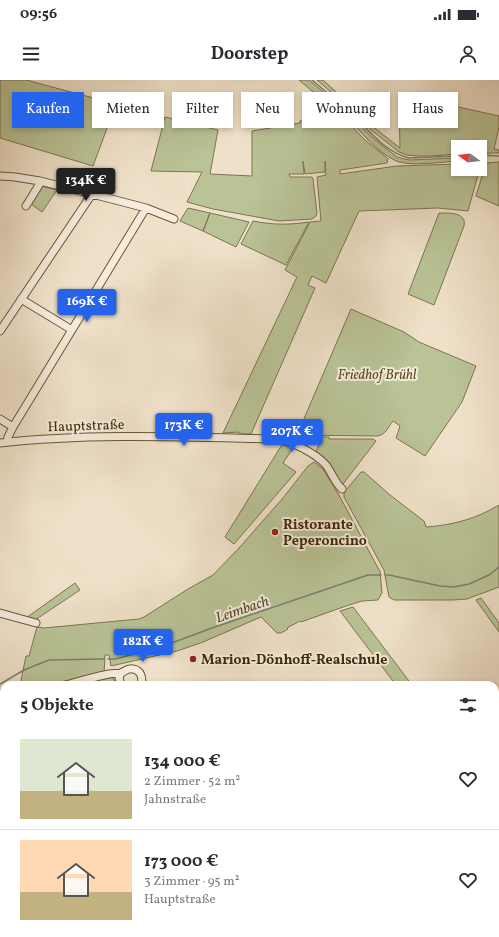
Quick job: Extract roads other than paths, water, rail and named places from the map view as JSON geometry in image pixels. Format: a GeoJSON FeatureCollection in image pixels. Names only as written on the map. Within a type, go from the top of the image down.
{"type":"FeatureCollection","features":[{"type":"Feature","properties":{"kind":"street"},"geometry":{"type":"LineString","coordinates":[[0,176],[15,177],[92,194],[146,208],[174,219]]}},
{"type":"Feature","properties":{"kind":"street"},"geometry":{"type":"LineString","coordinates":[[26,206],[40,182]]}},
{"type":"Feature","properties":{"kind":"street"},"geometry":{"type":"LineString","coordinates":[[0,330],[92,194]]}},
{"type":"Feature","properties":{"kind":"street"},"geometry":{"type":"LineString","coordinates":[[0,451],[3,443],[146,208]]}},
{"type":"Feature","properties":{"kind":"street"},"geometry":{"type":"LineString","coordinates":[[21,299],[72,330]]}},
{"type":"Feature","properties":{"kind":"street"},"geometry":{"type":"LineString","coordinates":[[0,419],[13,427]]}},
{"type":"Feature","properties":{"kind":"street","name":"Hauptstraße"},"geometry":{"type":"LineString","coordinates":[[3,443],[100,437],[275,439],[300,446],[313,455],[325,465],[342,489]]}},
{"type":"Feature","properties":{"kind":"street"},"geometry":{"type":"LineString","coordinates":[[0,614],[36,623]]}},
{"type":"Feature","properties":{"kind":"street"},"geometry":{"type":"LineString","coordinates":[[82,681],[109,674],[121,673],[129,668],[134,668],[141,674],[142,681]]}},
{"type":"Feature","properties":{"kind":"street"},"geometry":{"type":"LineString","coordinates":[[120,681],[119,678],[121,673]]}},
{"type":"Feature","properties":{"kind":"waterway","name":"Leimbach"},"geometry":{"type":"LineString","coordinates":[[312,80],[350,112],[379,141],[393,152],[409,158],[451,156]]}},
{"type":"Feature","properties":{"kind":"waterway","name":"Leimbach"},"geometry":{"type":"LineString","coordinates":[[487,155],[499,156]]}},
{"type":"Feature","properties":{"kind":"waterway","name":"Leimbach"},"geometry":{"type":"LineString","coordinates":[[385,575],[440,586],[454,587],[469,584],[489,575],[499,567]]}},
{"type":"Feature","properties":{"kind":"waterway","name":"Leimbach"},"geometry":{"type":"LineString","coordinates":[[108,659],[116,659],[169,644],[368,575],[381,575]]}},
{"type":"Feature","properties":{"kind":"waterway","name":"Leimbach"},"geometry":{"type":"LineString","coordinates":[[5,681],[24,670],[49,660],[104,659]]}},
{"type":"Feature","properties":{"kind":"place","name":"Ristorante Peperoncino"},"geometry":{"type":"Point","coordinates":[275,532]}},
{"type":"Feature","properties":{"kind":"place","name":"Marion-Dönhoff-Realschule"},"geometry":{"type":"Point","coordinates":[193,659]}},
{"type":"Feature","properties":{"kind":"park label","name":"Friedhof Brühl"},"geometry":{"type":"Point","coordinates":[377,374]}}]}
